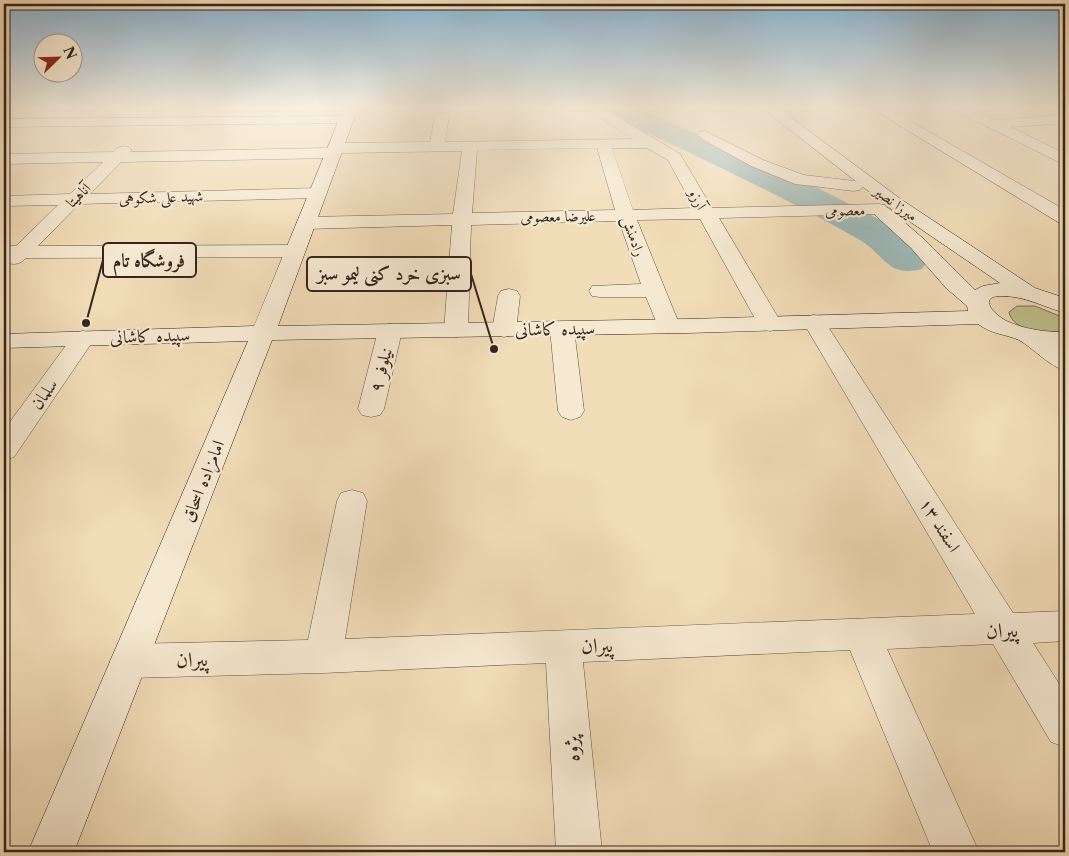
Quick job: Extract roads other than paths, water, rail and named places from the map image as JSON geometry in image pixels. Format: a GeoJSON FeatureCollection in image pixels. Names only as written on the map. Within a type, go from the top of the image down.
{"type":"FeatureCollection","features":[{"type":"Feature","properties":{"kind":"street","name":"آناهیتا"},"geometry":{"type":"LineString","coordinates":[[4,269],[13,252],[74,200],[125,148]]}},
{"type":"Feature","properties":{"kind":"street"},"geometry":{"type":"LineString","coordinates":[[4,159],[387,148]]}},
{"type":"Feature","properties":{"kind":"street"},"geometry":{"type":"LineString","coordinates":[[456,330],[462,219],[470,148]]}},
{"type":"Feature","properties":{"kind":"street","name":"رادمنش"},"geometry":{"type":"LineString","coordinates":[[604,148],[626,215],[668,326]]}},
{"type":"Feature","properties":{"kind":"street","name":"آرزو"},"geometry":{"type":"LineString","coordinates":[[658,148],[674,157],[770,324]]}},
{"type":"Feature","properties":{"kind":"street"},"geometry":{"type":"LineString","coordinates":[[729,148],[757,163],[801,180],[854,186]]}},
{"type":"Feature","properties":{"kind":"street","name":"میرزا نصیر"},"geometry":{"type":"LineString","coordinates":[[806,148],[854,186],[881,204],[1027,292]]}},
{"type":"Feature","properties":{"kind":"street","name":"میرزا نصیر"},"geometry":{"type":"LineString","coordinates":[[816,148],[881,204],[954,283],[996,325],[1028,337]]}},
{"type":"Feature","properties":{"kind":"street"},"geometry":{"type":"LineString","coordinates":[[946,148],[1065,218]]}},
{"type":"Feature","properties":{"kind":"street"},"geometry":{"type":"LineString","coordinates":[[1041,148],[1065,160]]}},
{"type":"Feature","properties":{"kind":"street","name":"امامزاده اسحاق"},"geometry":{"type":"LineString","coordinates":[[51,852],[263,334],[335,150]]}},
{"type":"Feature","properties":{"kind":"street","name":"شهید علی شکوهی"},"geometry":{"type":"LineString","coordinates":[[4,201],[318,193]]}},
{"type":"Feature","properties":{"kind":"street","name":"معصومی"},"geometry":{"type":"LineString","coordinates":[[811,211],[881,204]]}},
{"type":"Feature","properties":{"kind":"street","name":"علیرضا معصومی"},"geometry":{"type":"LineString","coordinates":[[306,223],[811,211]]}},
{"type":"Feature","properties":{"kind":"street"},"geometry":{"type":"LineString","coordinates":[[189,252],[200,234]]}},
{"type":"Feature","properties":{"kind":"street"},"geometry":{"type":"LineString","coordinates":[[13,252],[295,251]]}},
{"type":"Feature","properties":{"kind":"street"},"geometry":{"type":"LineString","coordinates":[[600,291],[654,290]]}},
{"type":"Feature","properties":{"kind":"street"},"geometry":{"type":"LineString","coordinates":[[981,310],[982,295],[992,291],[1027,292],[1061,302]]}},
{"type":"Feature","properties":{"kind":"street"},"geometry":{"type":"LineString","coordinates":[[504,330],[508,296]]}},
{"type":"Feature","properties":{"kind":"street","name":"سپیده کاشانی"},"geometry":{"type":"LineString","coordinates":[[4,340],[770,324],[981,310]]}},
{"type":"Feature","properties":{"kind":"street","name":"اسفند ۱۳"},"geometry":{"type":"LineString","coordinates":[[814,322],[1065,728]]}},
{"type":"Feature","properties":{"kind":"street"},"geometry":{"type":"LineString","coordinates":[[562,329],[571,411]]}},
{"type":"Feature","properties":{"kind":"street","name":"نیلوفر ۹"},"geometry":{"type":"LineString","coordinates":[[371,409],[390,331]]}},
{"type":"Feature","properties":{"kind":"street"},"geometry":{"type":"LineString","coordinates":[[1028,337],[1044,340],[1065,339]]}},
{"type":"Feature","properties":{"kind":"street"},"geometry":{"type":"LineString","coordinates":[[1028,337],[1052,351],[1065,363]]}},
{"type":"Feature","properties":{"kind":"street","name":"سلمان"},"geometry":{"type":"LineString","coordinates":[[4,450],[83,338]]}},
{"type":"Feature","properties":{"kind":"street"},"geometry":{"type":"LineString","coordinates":[[323,656],[352,501]]}},
{"type":"Feature","properties":{"kind":"street","name":"پیران"},"geometry":{"type":"LineString","coordinates":[[129,661],[323,656],[1005,630],[1065,626]]}},
{"type":"Feature","properties":{"kind":"street"},"geometry":{"type":"LineString","coordinates":[[862,635],[956,852]]}},
{"type":"Feature","properties":{"kind":"street","name":"پژوه"},"geometry":{"type":"LineString","coordinates":[[563,646],[579,852]]}},
{"type":"Feature","properties":{"kind":"waterway"},"geometry":{"type":"LineString","coordinates":[[704,148],[806,195],[878,234],[908,260]]}},
{"type":"Feature","properties":{"kind":"place","name":"فروشگاه تام"},"geometry":{"type":"Point","coordinates":[86,323]}},
{"type":"Feature","properties":{"kind":"place","name":"سبزی خرد کنی لیمو سبز"},"geometry":{"type":"Point","coordinates":[494,349]}}]}
